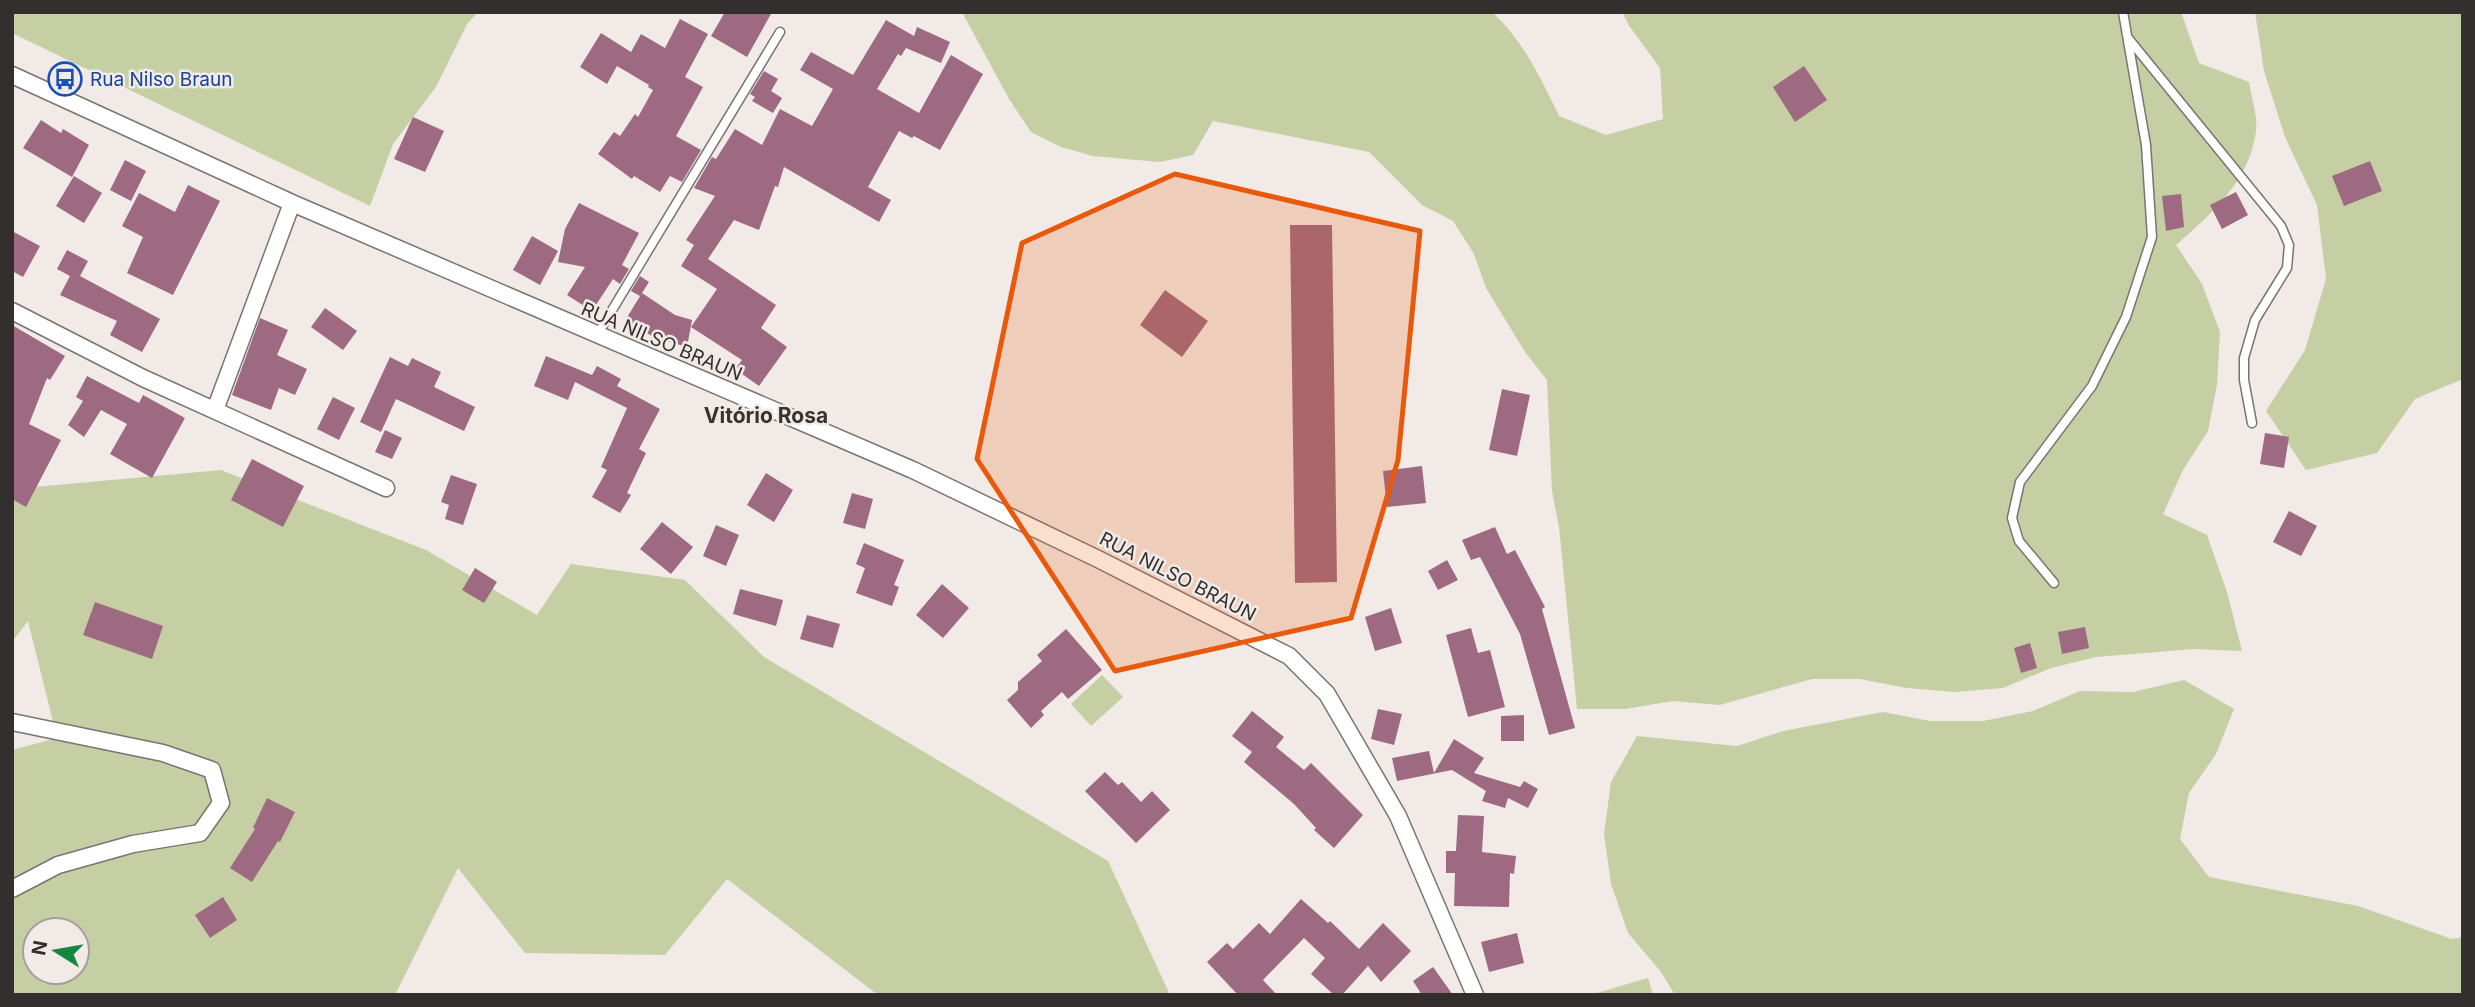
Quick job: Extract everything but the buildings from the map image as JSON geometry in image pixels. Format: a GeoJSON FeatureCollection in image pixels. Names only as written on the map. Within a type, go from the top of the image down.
{"type":"FeatureCollection","features":[{"type":"Feature","properties":{"kind":"street","name":"RUA NILSO BRAUN"},"geometry":{"type":"LineString","coordinates":[[12,75],[292,203],[913,470],[1098,559],[1289,656],[1327,694],[1398,816],[1475,995]]}},
{"type":"Feature","properties":{"kind":"street"},"geometry":{"type":"LineString","coordinates":[[215,410],[292,203]]}},
{"type":"Feature","properties":{"kind":"street"},"geometry":{"type":"LineString","coordinates":[[12,311],[143,378],[386,488]]}},
{"type":"Feature","properties":{"kind":"street"},"geometry":{"type":"LineString","coordinates":[[12,722],[163,753],[212,770],[221,803],[200,833],[133,844],[58,865],[12,889]]}},
{"type":"Feature","properties":{"kind":"lane"},"geometry":{"type":"LineString","coordinates":[[2054,583],[2020,541],[2012,518],[2020,481],[2092,386],[2126,317],[2152,237],[2146,145],[2123,12]]}},
{"type":"Feature","properties":{"kind":"lane"},"geometry":{"type":"LineString","coordinates":[[597,335],[780,32]]}},
{"type":"Feature","properties":{"kind":"lane"},"geometry":{"type":"LineString","coordinates":[[2128,37],[2281,226],[2289,245],[2287,268],[2255,320],[2244,358],[2244,380],[2252,423]]}},
{"type":"Feature","properties":{"kind":"highlighted area"},"geometry":{"type":"Polygon","coordinates":[[[1175,174],[1420,231],[1398,460],[1351,618],[1115,671],[977,459],[1022,243],[1175,174]]]}},
{"type":"Feature","properties":{"kind":"green space"},"geometry":{"type":"Polygon","coordinates":[[[12,12],[478,12],[467,24],[436,87],[393,144],[370,206],[12,33],[12,12]]]}},
{"type":"Feature","properties":{"kind":"green space"},"geometry":{"type":"Polygon","coordinates":[[[962,12],[1492,12],[1522,47],[1559,116],[1606,135],[1663,119],[1660,68],[1622,12],[2181,12],[2199,63],[2249,82],[2256,131],[2246,166],[2237,181],[2215,208],[2176,245],[2202,284],[2220,332],[2217,384],[2208,431],[2183,470],[2163,514],[2207,535],[2227,592],[2242,651],[2194,649],[2096,657],[2051,668],[2003,688],[1954,692],[1907,688],[1860,679],[1812,679],[1720,705],[1673,701],[1625,709],[1577,709],[1559,527],[1552,491],[1547,380],[1525,352],[1486,288],[1474,254],[1453,221],[1422,205],[1369,152],[1213,121],[1193,155],[1160,162],[1093,156],[1061,147],[1031,132],[1009,99],[962,12]]]}},
{"type":"Feature","properties":{"kind":"green space"},"geometry":{"type":"Polygon","coordinates":[[[2255,12],[2463,12],[2463,379],[2415,399],[2377,453],[2306,470],[2266,411],[2305,350],[2326,279],[2317,205],[2285,137],[2264,71],[2255,12]]]}},
{"type":"Feature","properties":{"kind":"green space"},"geometry":{"type":"Polygon","coordinates":[[[221,470],[426,550],[537,615],[571,564],[685,580],[764,657],[1108,861],[1170,995],[878,995],[727,879],[665,955],[525,953],[458,868],[395,995],[12,995],[12,750],[57,738],[28,621],[12,642],[12,489],[221,470]]]}},
{"type":"Feature","properties":{"kind":"green space"},"geometry":{"type":"Polygon","coordinates":[[[1102,675],[1123,697],[1091,726],[1071,704],[1102,675]]]}},
{"type":"Feature","properties":{"kind":"green space"},"geometry":{"type":"Polygon","coordinates":[[[2184,680],[2234,709],[2216,754],[2189,793],[2180,839],[2209,877],[2358,906],[2452,939],[2463,937],[2463,995],[1675,995],[1661,972],[1628,933],[1611,884],[1604,834],[1611,782],[1637,736],[1737,746],[1783,731],[1883,712],[1930,721],[1983,721],[2033,711],[2080,691],[2133,692],[2184,680]]]}},
{"type":"Feature","properties":{"kind":"green space"},"geometry":{"type":"Polygon","coordinates":[[[1648,978],[1653,995],[1590,995],[1648,978]]]}},
{"type":"Feature","properties":{"kind":"place","name":"Rua Nilso Braun"},"geometry":{"type":"Point","coordinates":[65,79]}},
{"type":"Feature","properties":{"kind":"district","name":"Vitório Rosa"},"geometry":{"type":"Point","coordinates":[766,416]}}]}
